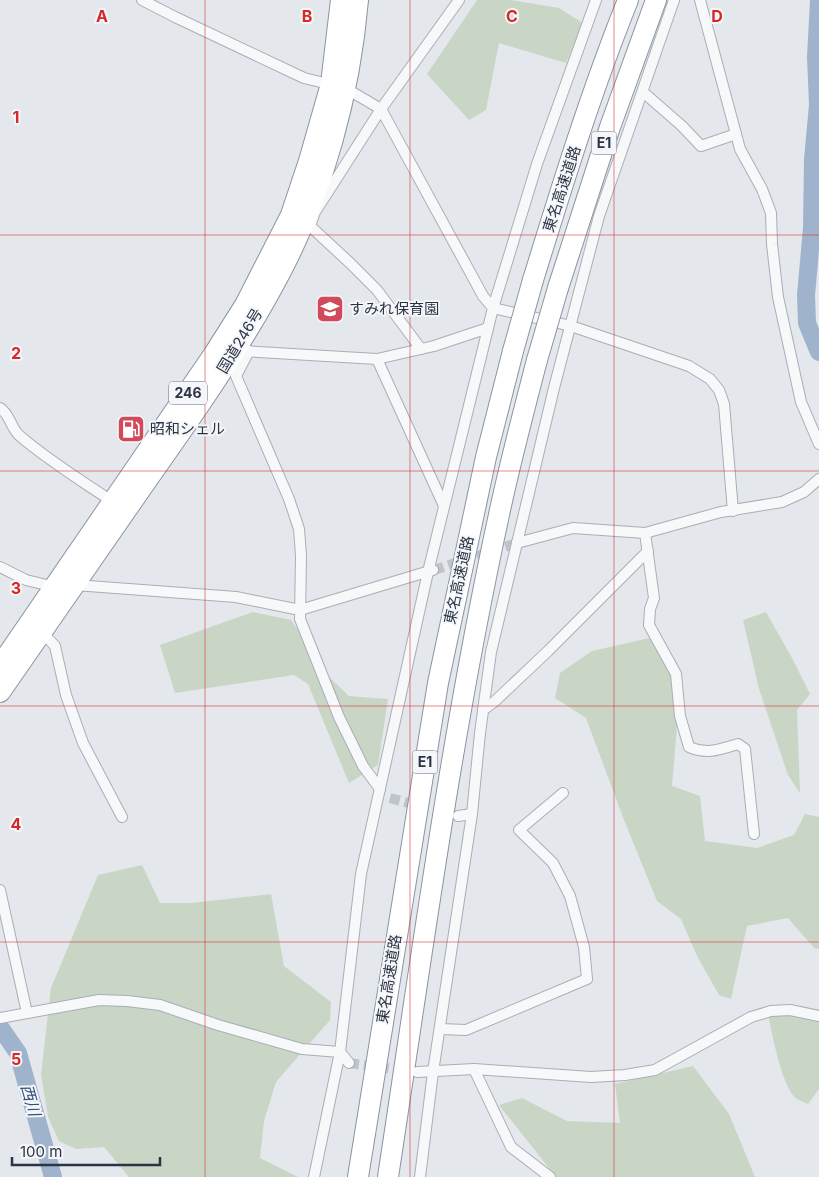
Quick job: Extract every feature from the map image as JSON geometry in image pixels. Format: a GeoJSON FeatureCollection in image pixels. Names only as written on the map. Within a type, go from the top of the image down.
{"type":"FeatureCollection","features":[{"type":"Feature","properties":{"kind":"highway","name":"国道246号"},"geometry":{"type":"LineString","coordinates":[[0,666],[64,586],[242,351],[305,219],[327,158],[338,86],[340,0]]}},
{"type":"Feature","properties":{"kind":"highway","name":"国道246号"},"geometry":{"type":"LineString","coordinates":[[0,692],[41,631],[64,586],[113,502],[214,354],[245,305],[266,265],[291,215],[309,161],[338,86],[355,27],[358,0]]}},
{"type":"Feature","properties":{"kind":"highway","name":"東名高速道路"},"geometry":{"type":"LineString","coordinates":[[358,1177],[438,683],[484,467],[513,350],[533,280],[584,118],[628,0]]}},
{"type":"Feature","properties":{"kind":"highway","name":"東名高速道路"},"geometry":{"type":"LineString","coordinates":[[388,1177],[464,689],[500,510],[537,360],[558,288],[610,127],[656,0]]}},
{"type":"Feature","properties":{"kind":"street"},"geometry":{"type":"LineString","coordinates":[[142,0],[304,78],[338,86],[381,108],[483,296],[493,308],[571,326],[689,366],[710,379],[720,390],[724,404],[733,511]]}},
{"type":"Feature","properties":{"kind":"street"},"geometry":{"type":"LineString","coordinates":[[420,349],[377,290],[310,226],[315,212],[381,108],[459,0]]}},
{"type":"Feature","properties":{"kind":"street"},"geometry":{"type":"LineString","coordinates":[[314,1177],[340,1052],[361,874],[431,571],[444,506],[493,308],[537,164],[596,0]]}},
{"type":"Feature","properties":{"kind":"street"},"geometry":{"type":"LineString","coordinates":[[420,1177],[433,1072],[472,814],[491,652],[554,388],[599,216],[674,0]]}},
{"type":"Feature","properties":{"kind":"street"},"geometry":{"type":"LineString","coordinates":[[700,0],[740,149],[762,190],[771,213],[772,244],[778,297],[801,402],[819,444]]}},
{"type":"Feature","properties":{"kind":"street"},"geometry":{"type":"LineString","coordinates":[[642,92],[682,126],[701,146],[736,134]]}},
{"type":"Feature","properties":{"kind":"street"},"geometry":{"type":"LineString","coordinates":[[390,798],[379,792],[363,766],[339,716],[300,619],[301,556],[299,530],[289,499],[236,376],[242,351],[377,359],[434,346],[488,328]]}},
{"type":"Feature","properties":{"kind":"street"},"geometry":{"type":"LineString","coordinates":[[377,359],[444,506]]}},
{"type":"Feature","properties":{"kind":"street"},"geometry":{"type":"LineString","coordinates":[[0,408],[4,410],[18,434],[46,457],[113,502]]}},
{"type":"Feature","properties":{"kind":"street"},"geometry":{"type":"LineString","coordinates":[[517,543],[573,528],[645,533],[721,512],[792,499],[804,492],[819,479]]}},
{"type":"Feature","properties":{"kind":"street"},"geometry":{"type":"LineString","coordinates":[[645,533],[654,598],[650,609],[649,625],[676,674],[680,716],[689,747],[698,751],[713,752],[738,744],[745,749],[754,834]]}},
{"type":"Feature","properties":{"kind":"street"},"geometry":{"type":"LineString","coordinates":[[483,710],[548,651],[648,551]]}},
{"type":"Feature","properties":{"kind":"street"},"geometry":{"type":"LineString","coordinates":[[0,567],[26,580],[64,586],[236,597],[300,610],[431,571]]}},
{"type":"Feature","properties":{"kind":"street"},"geometry":{"type":"LineString","coordinates":[[41,631],[55,646],[66,695],[83,743],[122,817]]}},
{"type":"Feature","properties":{"kind":"street"},"geometry":{"type":"LineString","coordinates":[[440,1029],[466,1030],[587,979],[584,947],[570,896],[553,862],[519,830],[564,793]]}},
{"type":"Feature","properties":{"kind":"street"},"geometry":{"type":"LineString","coordinates":[[458,816],[472,814]]}},
{"type":"Feature","properties":{"kind":"street"},"geometry":{"type":"LineString","coordinates":[[0,890],[7,916],[23,1014]]}},
{"type":"Feature","properties":{"kind":"street"},"geometry":{"type":"LineString","coordinates":[[0,1018],[99,1000],[160,1005],[218,1025],[302,1049],[340,1052],[349,1063]]}},
{"type":"Feature","properties":{"kind":"street"},"geometry":{"type":"LineString","coordinates":[[417,1072],[474,1069],[591,1077],[625,1075],[655,1070],[751,1017],[771,1011],[790,1010],[819,1016]]}},
{"type":"Feature","properties":{"kind":"street"},"geometry":{"type":"LineString","coordinates":[[474,1069],[511,1146],[550,1177]]}},
{"type":"Feature","properties":{"kind":"green space"},"geometry":{"type":"Polygon","coordinates":[[[477,0],[511,0],[559,8],[583,23],[566,63],[499,43],[486,110],[469,120],[427,74],[477,0]]]}},
{"type":"Feature","properties":{"kind":"green space"},"geometry":{"type":"Polygon","coordinates":[[[253,612],[291,620],[329,677],[349,696],[388,699],[378,765],[349,783],[308,684],[294,675],[175,693],[160,645],[253,612]]]}},
{"type":"Feature","properties":{"kind":"green space"},"geometry":{"type":"Polygon","coordinates":[[[766,612],[810,694],[797,710],[800,793],[788,775],[759,689],[743,620],[766,612]]]}},
{"type":"Feature","properties":{"kind":"green space"},"geometry":{"type":"Polygon","coordinates":[[[650,638],[677,662],[679,702],[672,786],[700,796],[705,841],[757,848],[794,835],[805,814],[819,817],[819,949],[814,948],[788,918],[747,926],[731,999],[719,995],[697,956],[681,919],[657,901],[586,718],[555,698],[560,673],[592,651],[650,638]]]}},
{"type":"Feature","properties":{"kind":"green space"},"geometry":{"type":"Polygon","coordinates":[[[142,865],[160,903],[191,903],[271,894],[284,966],[331,1002],[330,1020],[276,1082],[264,1121],[260,1158],[298,1177],[129,1177],[104,1147],[76,1149],[59,1141],[48,1117],[41,1075],[51,988],[98,875],[142,865]]]}},
{"type":"Feature","properties":{"kind":"green space"},"geometry":{"type":"Polygon","coordinates":[[[790,1010],[819,1021],[819,1089],[808,1104],[797,1099],[782,1073],[768,1014],[790,1010]]]}},
{"type":"Feature","properties":{"kind":"green space"},"geometry":{"type":"Polygon","coordinates":[[[693,1066],[729,1114],[755,1177],[556,1177],[499,1105],[522,1098],[567,1121],[620,1123],[615,1084],[693,1066]]]}},
{"type":"Feature","properties":{"kind":"waterway"},"geometry":{"type":"LineString","coordinates":[[819,1],[816,57],[818,105],[813,159],[812,228],[806,295],[807,323],[819,352]]}},
{"type":"Feature","properties":{"kind":"waterway","name":"西川"},"geometry":{"type":"LineString","coordinates":[[0,1027],[18,1053],[53,1177]]}},
{"type":"Feature","properties":{"kind":"tunnel"},"geometry":{"type":"LineString","coordinates":[[434,570],[517,543]]}},
{"type":"Feature","properties":{"kind":"tunnel"},"geometry":{"type":"LineString","coordinates":[[390,798],[447,813]]}},
{"type":"Feature","properties":{"kind":"tunnel"},"geometry":{"type":"LineString","coordinates":[[349,1063],[408,1071]]}},
{"type":"Feature","properties":{"kind":"place","name":"すみれ保育園"},"geometry":{"type":"Point","coordinates":[330,309]}},
{"type":"Feature","properties":{"kind":"place","name":"昭和シェル"},"geometry":{"type":"Point","coordinates":[131,429]}}]}
